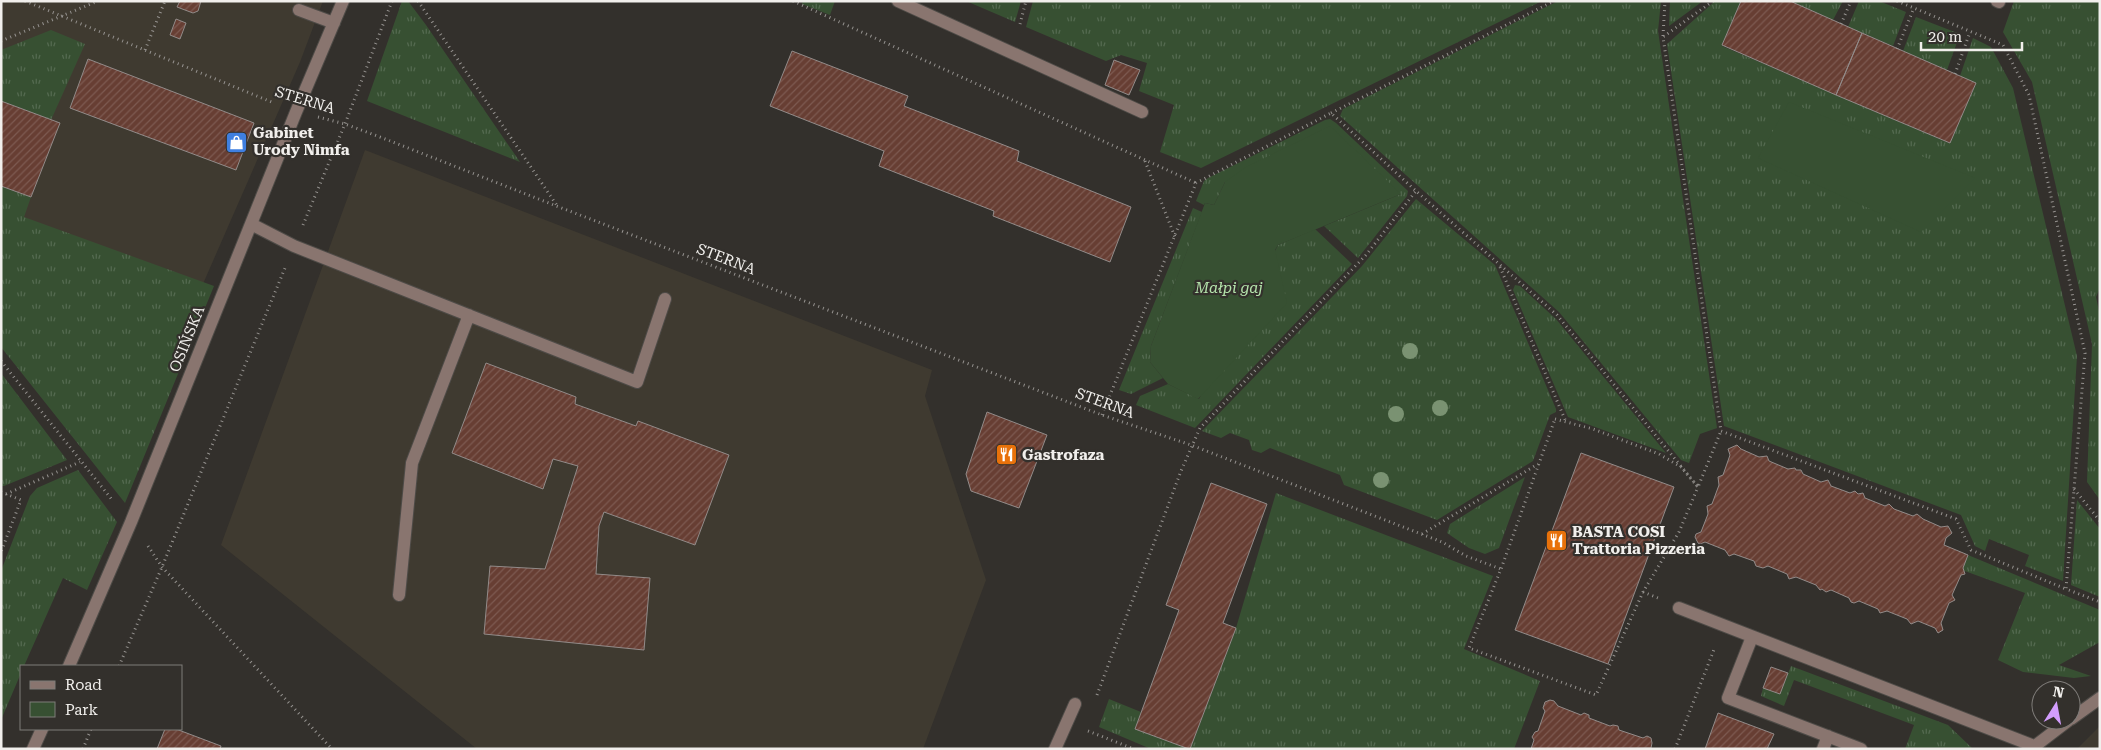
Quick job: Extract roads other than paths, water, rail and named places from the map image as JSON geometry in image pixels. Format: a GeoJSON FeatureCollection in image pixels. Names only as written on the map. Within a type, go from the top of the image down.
{"type":"FeatureCollection","features":[{"type":"Feature","properties":{"kind":"street","name":"OSIŃSKA"},"geometry":{"type":"LineString","coordinates":[[69,665],[131,522],[342,1]]}},
{"type":"Feature","properties":{"kind":"street"},"geometry":{"type":"LineString","coordinates":[[898,1],[1142,112]]}},
{"type":"Feature","properties":{"kind":"street"},"geometry":{"type":"LineString","coordinates":[[299,10],[334,23]]}},
{"type":"Feature","properties":{"kind":"street"},"geometry":{"type":"LineString","coordinates":[[251,224],[294,246],[637,382],[665,299]]}},
{"type":"Feature","properties":{"kind":"street"},"geometry":{"type":"LineString","coordinates":[[399,595],[412,463],[469,315]]}},
{"type":"Feature","properties":{"kind":"street"},"geometry":{"type":"LineString","coordinates":[[1679,608],[2032,747],[2055,730]]}},
{"type":"Feature","properties":{"kind":"street"},"geometry":{"type":"LineString","coordinates":[[1752,637],[1728,698],[1861,749]]}},
{"type":"Feature","properties":{"kind":"street"},"geometry":{"type":"LineString","coordinates":[[2081,711],[2100,698]]}},
{"type":"Feature","properties":{"kind":"street"},"geometry":{"type":"LineString","coordinates":[[1055,749],[1075,704]]}},
{"type":"Feature","properties":{"kind":"street"},"geometry":{"type":"LineString","coordinates":[[33,749],[42,730]]}},
{"type":"Feature","properties":{"kind":"street"},"geometry":{"type":"LineString","coordinates":[[1823,749],[1828,736]]}},
{"type":"Feature","properties":{"kind":"place","name":"Gabinet Urody Nimfa"},"geometry":{"type":"Point","coordinates":[237,142]}},
{"type":"Feature","properties":{"kind":"place","name":"Gastrofaza"},"geometry":{"type":"Point","coordinates":[1006,455]}},
{"type":"Feature","properties":{"kind":"place","name":"BASTA COSI Trattoria Pizzeria"},"geometry":{"type":"Point","coordinates":[1556,541]}},
{"type":"Feature","properties":{"kind":"park label","name":"Małpi gaj"},"geometry":{"type":"Point","coordinates":[1229,288]}}]}
